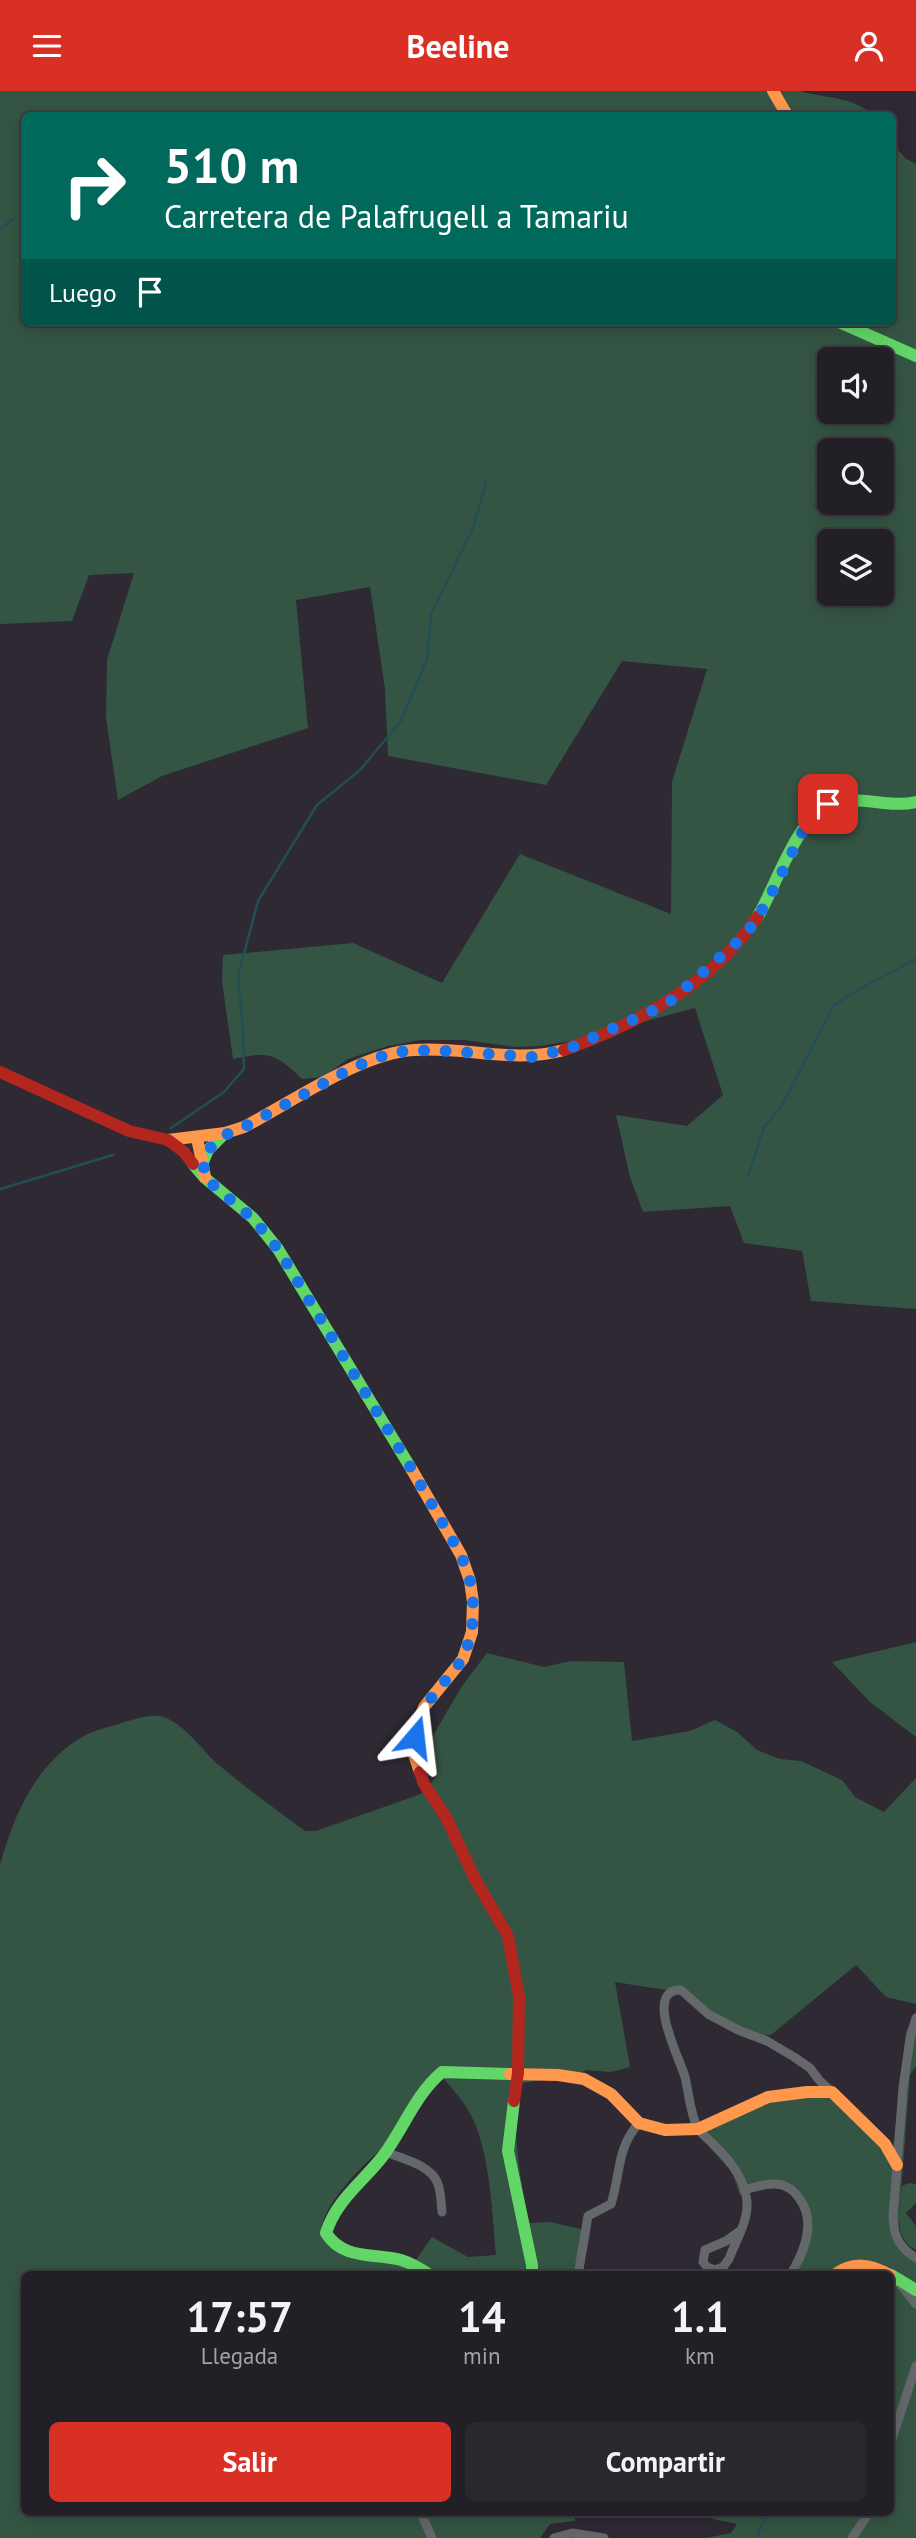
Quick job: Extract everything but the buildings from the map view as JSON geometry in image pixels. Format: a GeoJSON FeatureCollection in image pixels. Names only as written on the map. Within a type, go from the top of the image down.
{"type":"FeatureCollection","features":[{"type":"Feature","properties":{"kind":"street"},"geometry":{"type":"LineString","coordinates":[[773,91],[786,112]]}},
{"type":"Feature","properties":{"kind":"street"},"geometry":{"type":"LineString","coordinates":[[847,326],[916,356]]}},
{"type":"Feature","properties":{"kind":"street"},"geometry":{"type":"LineString","coordinates":[[0,1072],[129,1131],[168,1140],[225,1133],[244,1127],[352,1068],[380,1056],[418,1049],[520,1057],[553,1054],[667,1004],[743,937],[765,905],[805,827],[818,810],[844,800],[891,806],[916,801]]}},
{"type":"Feature","properties":{"kind":"street"},"geometry":{"type":"LineString","coordinates":[[199,1164],[208,1150],[225,1133]]}},
{"type":"Feature","properties":{"kind":"street"},"geometry":{"type":"LineString","coordinates":[[194,1138],[191,1151],[205,1178],[253,1219],[278,1249],[408,1463],[461,1555],[470,1581],[473,1602],[472,1632],[463,1659],[424,1707],[418,1722],[413,1752],[424,1784],[446,1817],[474,1877],[508,1936],[519,1997],[518,2073],[508,2151],[532,2271]]}},
{"type":"Feature","properties":{"kind":"street"},"geometry":{"type":"LineString","coordinates":[[168,1140],[199,1164]]}},
{"type":"Feature","properties":{"kind":"street"},"geometry":{"type":"LineString","coordinates":[[740,2231],[726,2241],[705,2250],[703,2262],[707,2267],[715,2270],[727,2262],[740,2231],[747,2204],[744,2190],[731,2164],[698,2129],[685,2075],[663,2011],[668,1994],[674,1990],[681,1990],[708,2014],[767,2041],[810,2068],[885,2144],[897,2165]]}},
{"type":"Feature","properties":{"kind":"street"},"geometry":{"type":"LineString","coordinates":[[916,2018],[908,2047],[897,2165],[894,2235],[905,2251],[916,2258]]}},
{"type":"Feature","properties":{"kind":"street"},"geometry":{"type":"LineString","coordinates":[[423,2271],[404,2260],[348,2252],[330,2242],[326,2234],[332,2217],[386,2152],[438,2074],[518,2073],[584,2079],[611,2094],[639,2123],[665,2130],[698,2129],[768,2097],[832,2092]]}},
{"type":"Feature","properties":{"kind":"street"},"geometry":{"type":"LineString","coordinates":[[579,2271],[588,2216],[611,2204],[617,2185],[619,2158],[624,2144],[639,2123]]}},
{"type":"Feature","properties":{"kind":"street"},"geometry":{"type":"LineString","coordinates":[[386,2152],[433,2174],[438,2183],[442,2212]]}},
{"type":"Feature","properties":{"kind":"street"},"geometry":{"type":"LineString","coordinates":[[744,2190],[765,2184],[779,2184],[788,2187],[803,2203],[807,2213],[807,2239],[792,2271]]}},
{"type":"Feature","properties":{"kind":"street"},"geometry":{"type":"LineString","coordinates":[[839,2271],[860,2264],[872,2265],[882,2271]]}},
{"type":"Feature","properties":{"kind":"street"},"geometry":{"type":"LineString","coordinates":[[894,2278],[916,2290]]}},
{"type":"Feature","properties":{"kind":"street"},"geometry":{"type":"LineString","coordinates":[[894,2278],[916,2304]]}},
{"type":"Feature","properties":{"kind":"street"},"geometry":{"type":"LineString","coordinates":[[894,2433],[916,2366]]}},
{"type":"Feature","properties":{"kind":"street"},"geometry":{"type":"LineString","coordinates":[[422,2516],[432,2538]]}},
{"type":"Feature","properties":{"kind":"street"},"geometry":{"type":"LineString","coordinates":[[852,2538],[867,2516]]}},
{"type":"Feature","properties":{"kind":"street"},"geometry":{"type":"LineString","coordinates":[[860,2538],[863,2522]]}},
{"type":"Feature","properties":{"kind":"street"},"geometry":{"type":"LineString","coordinates":[[554,2538],[572,2533],[604,2538]]}},
{"type":"Feature","properties":{"kind":"green space"},"geometry":{"type":"Polygon","coordinates":[[[0,91],[800,91],[848,101],[868,112],[21,112],[21,326],[896,326],[896,148],[905,158],[916,164],[916,1309],[811,1301],[802,1251],[744,1243],[730,1206],[643,1212],[630,1177],[616,1115],[687,1126],[723,1095],[695,1008],[571,1041],[540,1046],[515,1047],[464,1040],[421,1040],[388,1046],[348,1059],[323,1077],[302,1079],[285,1064],[264,1055],[233,1059],[222,981],[223,955],[353,943],[442,983],[520,854],[671,914],[672,782],[707,669],[622,661],[546,785],[388,756],[385,689],[370,587],[296,600],[308,728],[162,776],[118,800],[106,718],[107,660],[134,573],[89,575],[72,621],[0,624],[0,91]]]}},
{"type":"Feature","properties":{"kind":"green space"},"geometry":{"type":"Polygon","coordinates":[[[916,1642],[916,1737],[870,1702],[832,1662],[916,1642]]]}},
{"type":"Feature","properties":{"kind":"green space"},"geometry":{"type":"Polygon","coordinates":[[[487,1653],[544,1667],[571,1661],[624,1662],[632,1741],[690,1731],[715,1720],[737,1732],[757,1750],[780,1759],[801,1761],[842,1780],[855,1797],[884,1812],[916,1778],[916,2004],[886,1997],[856,1965],[772,2034],[751,2039],[684,1996],[666,1990],[615,1982],[630,2067],[611,2072],[586,2070],[523,2083],[516,2110],[520,2173],[530,2223],[550,2222],[590,2231],[583,2271],[21,2271],[21,2516],[575,2516],[575,2521],[550,2524],[540,2538],[0,2538],[0,1865],[12,1828],[29,1793],[51,1762],[82,1737],[137,1718],[159,1716],[173,1721],[220,1766],[305,1831],[316,1831],[421,1794],[437,1776],[425,1749],[462,1686],[487,1653]],[[435,2070],[382,2149],[356,2174],[330,2207],[322,2227],[337,2248],[413,2264],[432,2237],[468,2257],[496,2255],[485,2157],[476,2126],[458,2096],[435,2070]]]}},
{"type":"Feature","properties":{"kind":"green space"},"geometry":{"type":"Polygon","coordinates":[[[916,2011],[916,2066],[910,2075],[898,2231],[902,2243],[916,2254],[916,2538],[706,2538],[731,2533],[737,2524],[713,2519],[711,2516],[894,2516],[894,2271],[787,2271],[801,2239],[802,2212],[798,2201],[790,2193],[777,2188],[740,2195],[732,2172],[702,2139],[708,2123],[747,2102],[824,2088],[893,2148],[906,2032],[916,2011]]]}},
{"type":"Feature","properties":{"kind":"green space"},"geometry":{"type":"Polygon","coordinates":[[[916,2184],[916,2203],[906,2213],[916,2226],[916,2250],[903,2238],[899,2221],[902,2186],[916,2184]]]}},
{"type":"Feature","properties":{"kind":"waterway"},"geometry":{"type":"LineString","coordinates":[[0,230],[14,218]]}},
{"type":"Feature","properties":{"kind":"waterway"},"geometry":{"type":"LineString","coordinates":[[171,1128],[224,1092],[244,1069],[238,976],[258,901],[317,805],[360,770],[401,721],[427,659],[431,614],[473,528],[486,483]]}},
{"type":"Feature","properties":{"kind":"waterway"},"geometry":{"type":"LineString","coordinates":[[748,1176],[764,1127],[781,1107],[834,1005],[916,959]]}},
{"type":"Feature","properties":{"kind":"waterway"},"geometry":{"type":"LineString","coordinates":[[0,1189],[113,1155]]}},
{"type":"Feature","properties":{"kind":"waterway"},"geometry":{"type":"LineString","coordinates":[[758,2538],[766,2516]]}},
{"type":"Feature","properties":{"kind":"traffic: fast"},"geometry":{"type":"LineString","coordinates":[[848,326],[916,356]]}},
{"type":"Feature","properties":{"kind":"traffic: fast"},"geometry":{"type":"LineString","coordinates":[[758,916],[801,831],[826,806],[850,800],[897,804],[916,802]]}},
{"type":"Feature","properties":{"kind":"traffic: fast"},"geometry":{"type":"LineString","coordinates":[[203,1162],[208,1150],[225,1133]]}},
{"type":"Feature","properties":{"kind":"traffic: fast"},"geometry":{"type":"LineString","coordinates":[[193,1164],[205,1178],[253,1218],[278,1249],[412,1470]]}},
{"type":"Feature","properties":{"kind":"traffic: fast"},"geometry":{"type":"LineString","coordinates":[[424,2271],[401,2260],[359,2254],[341,2248],[326,2233],[330,2221],[343,2201],[383,2156],[424,2091],[442,2072],[510,2074]]}},
{"type":"Feature","properties":{"kind":"traffic: fast"},"geometry":{"type":"LineString","coordinates":[[514,2101],[508,2151],[532,2271]]}},
{"type":"Feature","properties":{"kind":"traffic: fast"},"geometry":{"type":"LineString","coordinates":[[894,2277],[916,2290]]}},
{"type":"Feature","properties":{"kind":"traffic: slow"},"geometry":{"type":"LineString","coordinates":[[773,91],[785,112]]}},
{"type":"Feature","properties":{"kind":"traffic: slow"},"geometry":{"type":"LineString","coordinates":[[168,1140],[225,1133],[244,1127],[327,1080],[393,1053],[433,1049],[527,1055],[564,1050]]}},
{"type":"Feature","properties":{"kind":"traffic: slow"},"geometry":{"type":"LineString","coordinates":[[197,1138],[205,1177]]}},
{"type":"Feature","properties":{"kind":"traffic: slow"},"geometry":{"type":"LineString","coordinates":[[412,1470],[461,1555],[470,1581],[473,1602],[472,1632],[463,1659],[424,1707],[418,1722],[413,1752],[420,1772]]}},
{"type":"Feature","properties":{"kind":"traffic: slow"},"geometry":{"type":"LineString","coordinates":[[510,2074],[558,2075],[584,2079],[611,2094],[639,2123],[665,2130],[698,2129],[768,2097],[832,2092],[885,2144],[897,2165]]}},
{"type":"Feature","properties":{"kind":"traffic: slow"},"geometry":{"type":"LineString","coordinates":[[841,2271],[855,2266],[881,2271]]}},
{"type":"Feature","properties":{"kind":"traffic: jam"},"geometry":{"type":"LineString","coordinates":[[564,1050],[646,1014],[697,981],[740,940],[758,916]]}},
{"type":"Feature","properties":{"kind":"traffic: jam"},"geometry":{"type":"LineString","coordinates":[[0,1072],[129,1131],[168,1140],[184,1152],[193,1164]]}},
{"type":"Feature","properties":{"kind":"traffic: jam"},"geometry":{"type":"LineString","coordinates":[[420,1772],[424,1784],[446,1817],[474,1877],[508,1936],[519,1997],[518,2073],[514,2101]]}},
{"type":"Feature","properties":{"kind":"route"},"geometry":{"type":"LineString","coordinates":[[415,1737],[424,1707],[463,1659],[472,1632],[473,1602],[470,1581],[461,1555],[278,1249],[253,1219],[205,1178],[203,1162],[208,1150],[225,1133],[244,1127],[352,1068],[380,1056],[418,1049],[520,1057],[553,1054],[667,1004],[743,937],[758,918],[810,818],[828,804]]}}]}
